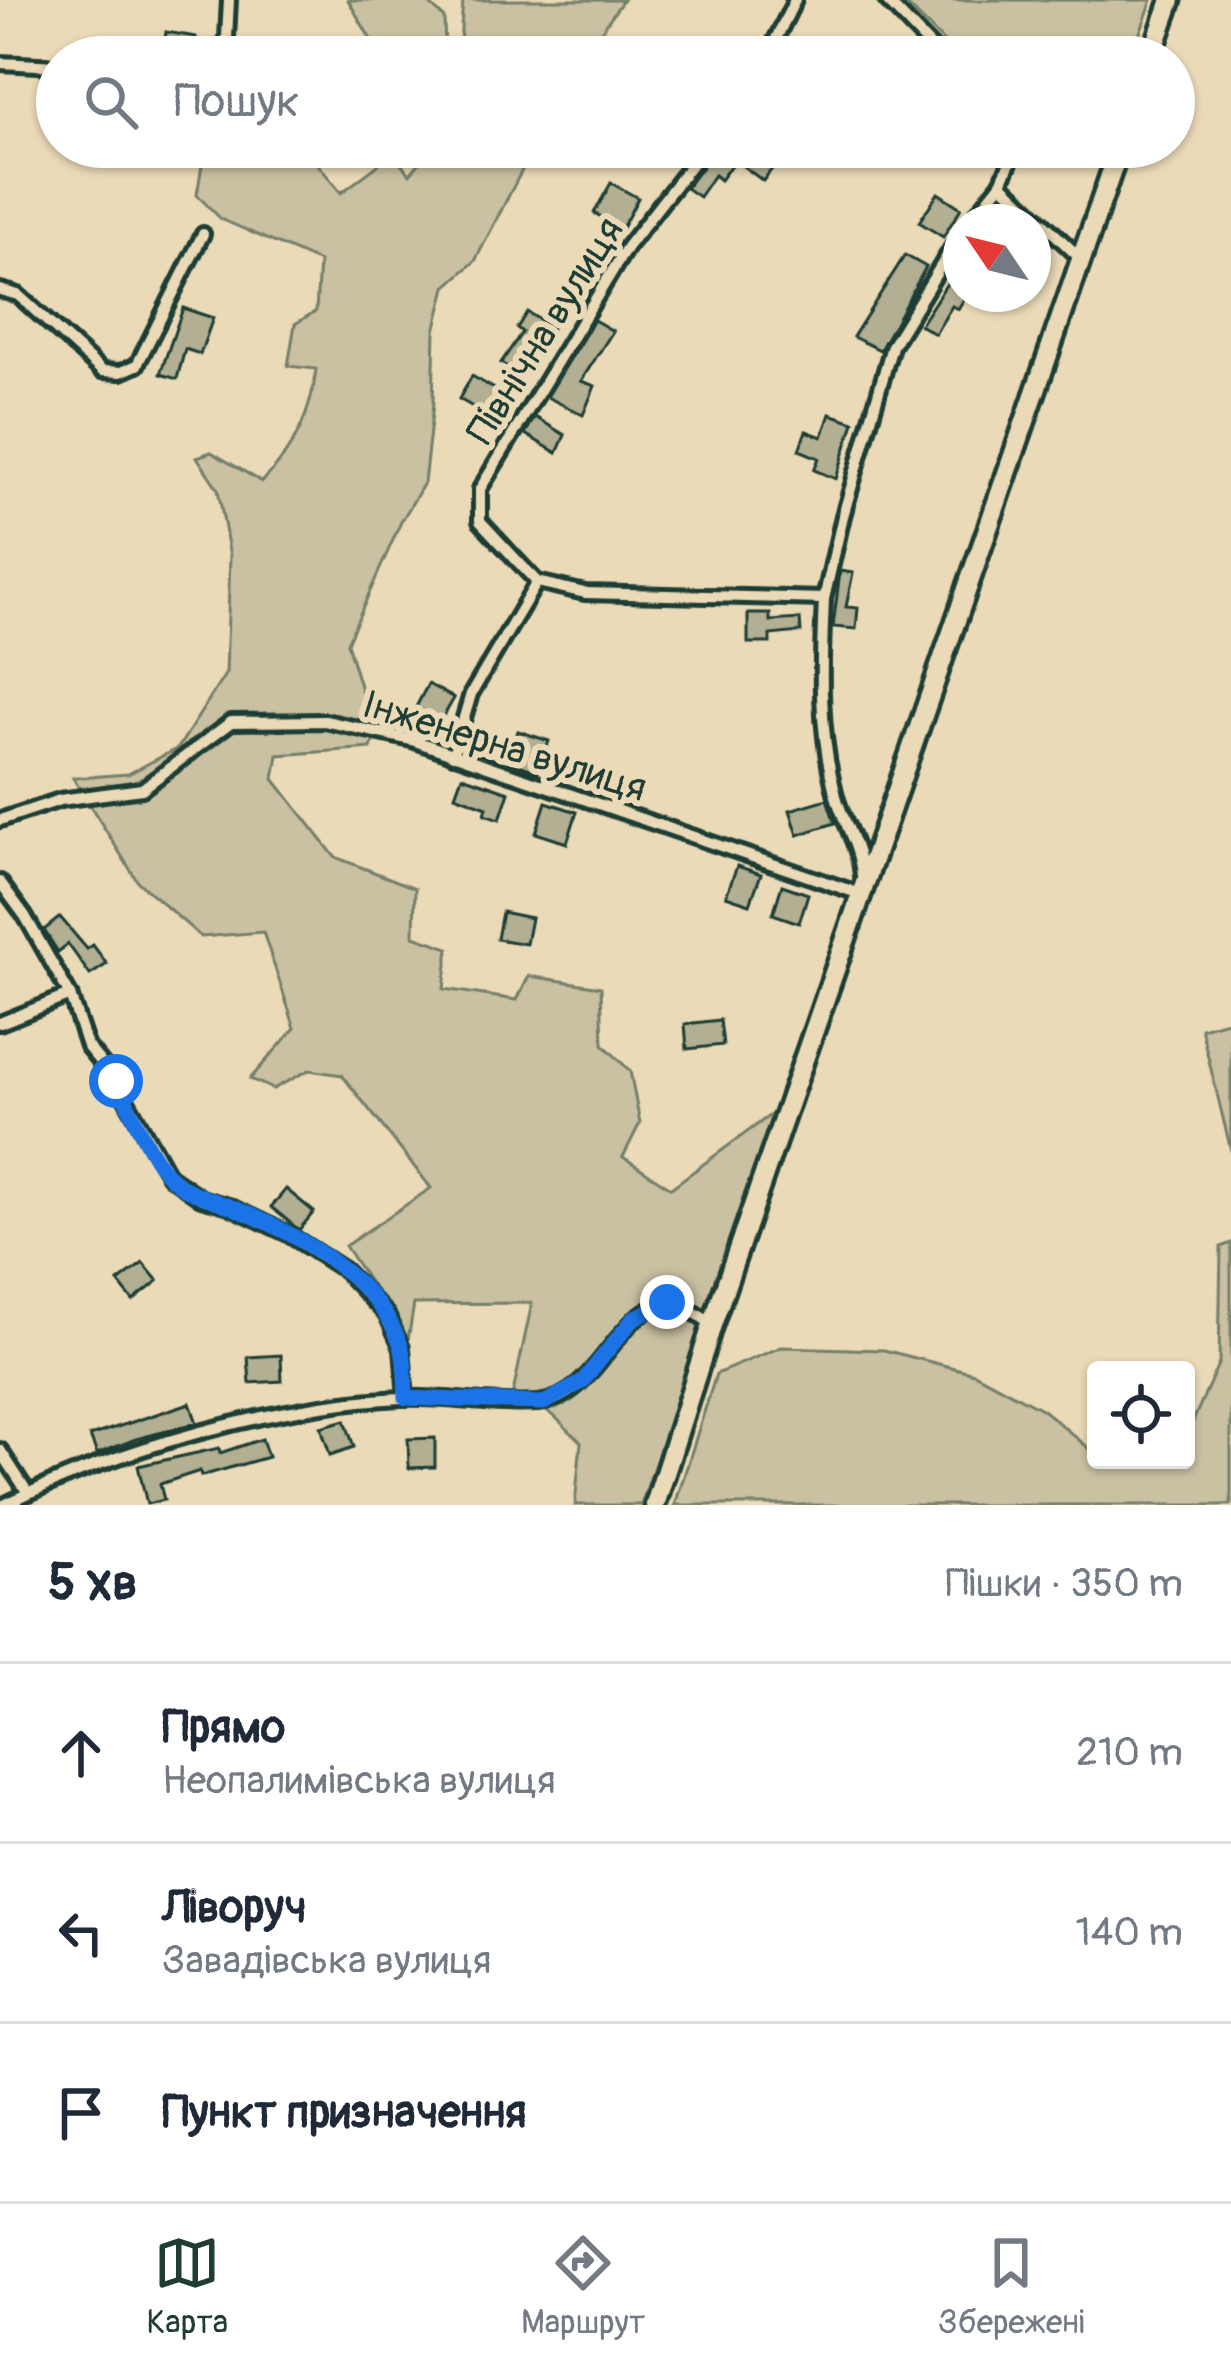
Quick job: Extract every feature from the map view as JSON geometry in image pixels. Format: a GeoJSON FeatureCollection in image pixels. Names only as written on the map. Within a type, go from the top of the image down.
{"type":"FeatureCollection","features":[{"type":"Feature","properties":{"kind":"main road"},"geometry":{"type":"LineString","coordinates":[[1158,36],[1171,0]]}},
{"type":"Feature","properties":{"kind":"main road"},"geometry":{"type":"LineString","coordinates":[[655,1505],[712,1325],[1112,168]]}},
{"type":"Feature","properties":{"kind":"street"},"geometry":{"type":"LineString","coordinates":[[227,36],[229,0]]}},
{"type":"Feature","properties":{"kind":"street"},"geometry":{"type":"LineString","coordinates":[[777,36],[795,0]]}},
{"type":"Feature","properties":{"kind":"street"},"geometry":{"type":"LineString","coordinates":[[886,0],[920,36]]}},
{"type":"Feature","properties":{"kind":"street"},"geometry":{"type":"LineString","coordinates":[[0,63],[36,65]]}},
{"type":"Feature","properties":{"kind":"street","name":"Північна вулиця"},"geometry":{"type":"LineString","coordinates":[[537,582],[480,521],[479,489],[626,248],[689,168]]}},
{"type":"Feature","properties":{"kind":"street"},"geometry":{"type":"LineString","coordinates":[[984,204],[1008,168]]}},
{"type":"Feature","properties":{"kind":"street"},"geometry":{"type":"LineString","coordinates":[[1001,183],[1080,258]]}},
{"type":"Feature","properties":{"kind":"street"},"geometry":{"type":"LineString","coordinates":[[0,290],[18,295],[102,371],[121,372],[137,365],[203,234]]}},
{"type":"Feature","properties":{"kind":"street"},"geometry":{"type":"LineString","coordinates":[[863,895],[860,852],[836,799],[819,701],[824,598],[892,346],[943,262]]}},
{"type":"Feature","properties":{"kind":"street"},"geometry":{"type":"LineString","coordinates":[[453,755],[471,694],[537,582],[585,593],[824,598]]}},
{"type":"Feature","properties":{"kind":"street","name":"Інженерна вулиця"},"geometry":{"type":"LineString","coordinates":[[0,820],[60,800],[142,789],[231,722],[325,722],[412,740],[863,895]]}},
{"type":"Feature","properties":{"kind":"street"},"geometry":{"type":"LineString","coordinates":[[0,882],[70,995],[88,1046],[116,1081],[169,1177],[200,1198],[288,1234],[344,1270],[387,1315],[402,1348],[406,1398]]}},
{"type":"Feature","properties":{"kind":"street"},"geometry":{"type":"LineString","coordinates":[[0,1023],[70,995]]}},
{"type":"Feature","properties":{"kind":"street"},"geometry":{"type":"LineString","coordinates":[[4,1505],[220,1428],[328,1404],[406,1398],[544,1403],[582,1382],[634,1318],[649,1308],[667,1302],[682,1305],[712,1325]]}},
{"type":"Feature","properties":{"kind":"street"},"geometry":{"type":"LineString","coordinates":[[0,1450],[28,1493]]}},
{"type":"Feature","properties":{"kind":"shaded area"},"geometry":{"type":"Polygon","coordinates":[[[348,0],[425,0],[444,18],[444,36],[369,36],[348,0]]]}},
{"type":"Feature","properties":{"kind":"shaded area"},"geometry":{"type":"Polygon","coordinates":[[[463,0],[623,0],[601,36],[460,36],[463,0]]]}},
{"type":"Feature","properties":{"kind":"shaded area"},"geometry":{"type":"Polygon","coordinates":[[[902,0],[1152,0],[1139,36],[938,36],[902,0]]]}},
{"type":"Feature","properties":{"kind":"shaded area"},"geometry":{"type":"Polygon","coordinates":[[[202,168],[321,168],[341,193],[374,168],[405,168],[410,174],[415,168],[523,168],[475,261],[446,287],[435,331],[424,483],[401,522],[347,643],[375,736],[371,748],[278,755],[274,779],[335,857],[415,888],[414,936],[449,948],[444,989],[517,1000],[529,976],[601,987],[603,1044],[630,1071],[640,1123],[623,1157],[671,1188],[773,1113],[641,1505],[575,1505],[581,1442],[553,1415],[513,1393],[532,1303],[414,1304],[408,1340],[345,1246],[431,1188],[342,1075],[309,1070],[273,1089],[250,1079],[295,1028],[263,932],[201,937],[138,882],[73,778],[128,774],[178,748],[226,673],[230,557],[218,489],[197,457],[211,452],[262,482],[299,430],[314,385],[316,369],[288,366],[295,324],[316,311],[319,262],[221,219],[197,195],[202,168]]]}},
{"type":"Feature","properties":{"kind":"shaded area"},"geometry":{"type":"Polygon","coordinates":[[[1231,1020],[1231,1151],[1201,1028],[1231,1020]]]}},
{"type":"Feature","properties":{"kind":"shaded area"},"geometry":{"type":"Polygon","coordinates":[[[1231,1243],[1231,1505],[675,1505],[716,1374],[781,1347],[884,1350],[974,1373],[1043,1410],[1087,1447],[1087,1469],[1195,1469],[1195,1417],[1219,1362],[1221,1247],[1231,1243]]]}},
{"type":"Feature","properties":{"kind":"building"},"geometry":{"type":"Polygon","coordinates":[[[701,168],[729,168],[720,180],[714,175],[699,197],[686,188],[701,168]]]}},
{"type":"Feature","properties":{"kind":"building"},"geometry":{"type":"Polygon","coordinates":[[[746,168],[773,168],[763,181],[746,168]]]}},
{"type":"Feature","properties":{"kind":"building"},"geometry":{"type":"Polygon","coordinates":[[[611,183],[638,198],[622,228],[594,213],[611,183]]]}},
{"type":"Feature","properties":{"kind":"building"},"geometry":{"type":"Polygon","coordinates":[[[938,193],[955,204],[943,204],[943,237],[919,222],[938,193]]]}},
{"type":"Feature","properties":{"kind":"building"},"geometry":{"type":"Polygon","coordinates":[[[905,255],[926,267],[880,350],[853,337],[905,255]]]}},
{"type":"Feature","properties":{"kind":"building"},"geometry":{"type":"Polygon","coordinates":[[[943,289],[943,312],[948,312],[935,334],[920,325],[943,289]]]}},
{"type":"Feature","properties":{"kind":"building"},"geometry":{"type":"Polygon","coordinates":[[[183,308],[213,318],[200,354],[185,349],[177,379],[160,374],[183,308]]]}},
{"type":"Feature","properties":{"kind":"building"},"geometry":{"type":"Polygon","coordinates":[[[527,312],[552,328],[519,376],[501,363],[522,332],[517,328],[527,312]]]}},
{"type":"Feature","properties":{"kind":"building"},"geometry":{"type":"Polygon","coordinates":[[[594,320],[613,331],[581,381],[595,386],[583,415],[547,397],[594,320]]]}},
{"type":"Feature","properties":{"kind":"building"},"geometry":{"type":"Polygon","coordinates":[[[472,376],[510,398],[497,421],[459,399],[472,376]]]}},
{"type":"Feature","properties":{"kind":"building"},"geometry":{"type":"Polygon","coordinates":[[[830,414],[854,422],[836,479],[814,470],[819,458],[799,450],[806,431],[822,437],[830,414]]]}},
{"type":"Feature","properties":{"kind":"building"},"geometry":{"type":"Polygon","coordinates":[[[535,417],[565,435],[557,453],[525,434],[535,417]]]}},
{"type":"Feature","properties":{"kind":"building"},"geometry":{"type":"Polygon","coordinates":[[[840,571],[853,573],[846,607],[858,608],[856,629],[833,627],[840,571]]]}},
{"type":"Feature","properties":{"kind":"building"},"geometry":{"type":"Polygon","coordinates":[[[748,614],[770,614],[770,621],[800,619],[801,632],[770,635],[770,643],[748,643],[748,614]]]}},
{"type":"Feature","properties":{"kind":"building"},"geometry":{"type":"Polygon","coordinates":[[[428,684],[454,698],[441,721],[416,707],[428,684]]]}},
{"type":"Feature","properties":{"kind":"building"},"geometry":{"type":"Polygon","coordinates":[[[518,731],[549,741],[538,772],[508,761],[518,731]]]}},
{"type":"Feature","properties":{"kind":"building"},"geometry":{"type":"Polygon","coordinates":[[[462,776],[509,792],[500,819],[485,814],[487,807],[455,795],[462,776]]]}},
{"type":"Feature","properties":{"kind":"building"},"geometry":{"type":"Polygon","coordinates":[[[827,799],[835,823],[798,835],[790,810],[827,799]]]}},
{"type":"Feature","properties":{"kind":"building"},"geometry":{"type":"Polygon","coordinates":[[[546,802],[577,812],[567,843],[536,833],[546,802]]]}},
{"type":"Feature","properties":{"kind":"building"},"geometry":{"type":"Polygon","coordinates":[[[737,866],[761,874],[750,904],[726,896],[737,866]]]}},
{"type":"Feature","properties":{"kind":"building"},"geometry":{"type":"Polygon","coordinates":[[[782,885],[808,894],[799,923],[773,914],[782,885]]]}},
{"type":"Feature","properties":{"kind":"building"},"geometry":{"type":"Polygon","coordinates":[[[502,912],[531,918],[526,944],[497,939],[502,912]]]}},
{"type":"Feature","properties":{"kind":"building"},"geometry":{"type":"Polygon","coordinates":[[[60,917],[107,964],[90,975],[68,944],[58,952],[44,930],[60,917]]]}},
{"type":"Feature","properties":{"kind":"building"},"geometry":{"type":"Polygon","coordinates":[[[720,1020],[723,1045],[687,1049],[685,1024],[720,1020]]]}},
{"type":"Feature","properties":{"kind":"building"},"geometry":{"type":"Polygon","coordinates":[[[286,1189],[314,1212],[299,1230],[271,1207],[286,1189]]]}},
{"type":"Feature","properties":{"kind":"building"},"geometry":{"type":"Polygon","coordinates":[[[143,1263],[158,1281],[133,1301],[118,1282],[143,1263]]]}},
{"type":"Feature","properties":{"kind":"building"},"geometry":{"type":"Polygon","coordinates":[[[281,1355],[282,1381],[250,1383],[248,1357],[281,1355]]]}},
{"type":"Feature","properties":{"kind":"building"},"geometry":{"type":"Polygon","coordinates":[[[190,1403],[197,1423],[97,1454],[90,1436],[190,1403]]]}},
{"type":"Feature","properties":{"kind":"building"},"geometry":{"type":"Polygon","coordinates":[[[345,1420],[354,1447],[330,1455],[321,1427],[345,1420]]]}},
{"type":"Feature","properties":{"kind":"building"},"geometry":{"type":"Polygon","coordinates":[[[435,1438],[435,1467],[409,1468],[408,1439],[435,1438]]]}},
{"type":"Feature","properties":{"kind":"building"},"geometry":{"type":"Polygon","coordinates":[[[262,1439],[268,1457],[160,1484],[164,1500],[147,1504],[138,1466],[219,1448],[220,1453],[262,1439]]]}},
{"type":"Feature","properties":{"kind":"route"},"geometry":{"type":"LineString","coordinates":[[116,1081],[169,1177],[200,1198],[288,1234],[344,1270],[387,1315],[402,1348],[406,1398],[544,1403],[582,1382],[634,1318],[667,1302]]}}]}
